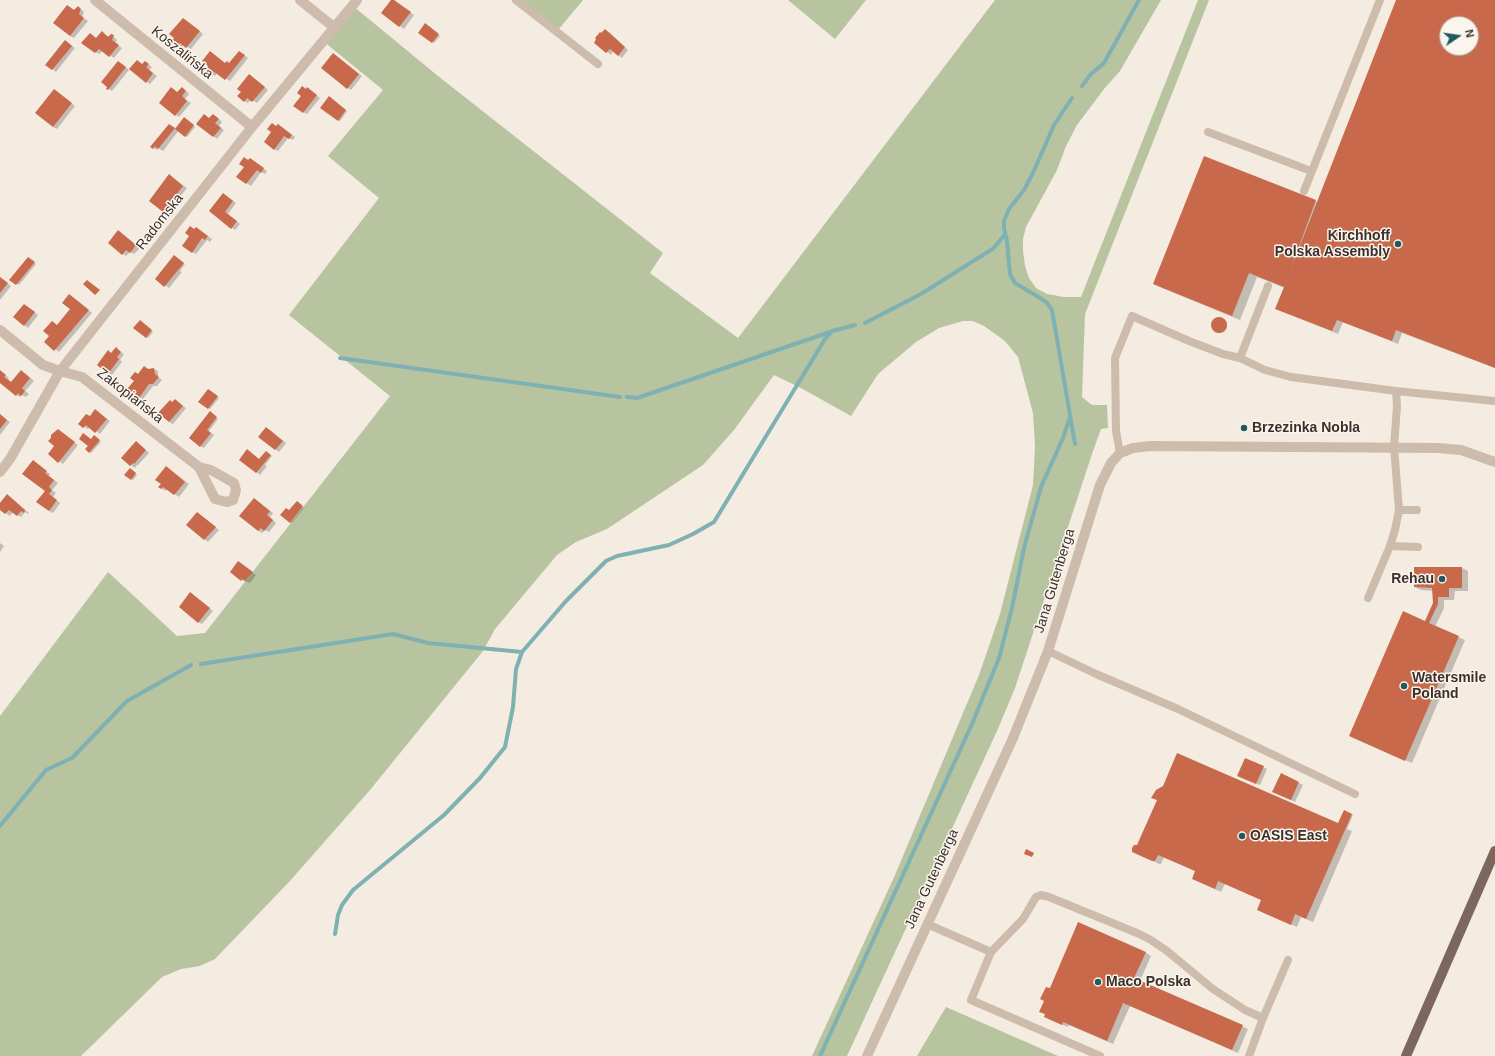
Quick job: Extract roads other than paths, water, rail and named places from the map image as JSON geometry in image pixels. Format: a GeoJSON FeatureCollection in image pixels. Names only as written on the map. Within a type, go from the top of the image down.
{"type":"FeatureCollection","features":[{"type":"Feature","properties":{"kind":"main road"},"geometry":{"type":"LineString","coordinates":[[1406,1056],[1495,851]]}},
{"type":"Feature","properties":{"kind":"street","name":"Koszalińska"},"geometry":{"type":"LineString","coordinates":[[95,0],[252,127]]}},
{"type":"Feature","properties":{"kind":"street"},"geometry":{"type":"LineString","coordinates":[[300,0],[334,28]]}},
{"type":"Feature","properties":{"kind":"street","name":"Radomska"},"geometry":{"type":"LineString","coordinates":[[0,472],[10,459],[60,371],[252,127],[358,0]]}},
{"type":"Feature","properties":{"kind":"street","name":"Zakopiańska"},"geometry":{"type":"LineString","coordinates":[[0,330],[43,365],[82,377],[199,468]]}},
{"type":"Feature","properties":{"kind":"street"},"geometry":{"type":"LineString","coordinates":[[1120,453],[1133,448],[1151,446],[1394,447],[1461,450],[1491,460],[1495,466]]}},
{"type":"Feature","properties":{"kind":"street","name":"Jana Gutenberga"},"geometry":{"type":"LineString","coordinates":[[867,1056],[1013,738],[1048,651],[1100,485],[1111,464],[1120,453]]}},
{"type":"Feature","properties":{"kind":"lane"},"geometry":{"type":"LineString","coordinates":[[516,0],[598,64]]}},
{"type":"Feature","properties":{"kind":"lane"},"geometry":{"type":"LineString","coordinates":[[1304,191],[1380,0]]}},
{"type":"Feature","properties":{"kind":"lane"},"geometry":{"type":"LineString","coordinates":[[1208,132],[1311,171]]}},
{"type":"Feature","properties":{"kind":"lane"},"geometry":{"type":"LineString","coordinates":[[1240,358],[1268,286]]}},
{"type":"Feature","properties":{"kind":"lane"},"geometry":{"type":"LineString","coordinates":[[1120,453],[1116,431],[1115,358],[1132,316],[1188,341],[1240,358],[1265,370],[1291,377],[1495,401]]}},
{"type":"Feature","properties":{"kind":"lane"},"geometry":{"type":"LineString","coordinates":[[1368,598],[1390,546],[1399,510],[1394,447],[1397,406],[1396,390]]}},
{"type":"Feature","properties":{"kind":"lane"},"geometry":{"type":"LineString","coordinates":[[1399,510],[1417,510]]}},
{"type":"Feature","properties":{"kind":"lane"},"geometry":{"type":"LineString","coordinates":[[1390,546],[1418,547]]}},
{"type":"Feature","properties":{"kind":"lane"},"geometry":{"type":"LineString","coordinates":[[1048,651],[1096,674],[1178,708],[1355,794]]}},
{"type":"Feature","properties":{"kind":"lane"},"geometry":{"type":"LineString","coordinates":[[1100,1056],[971,1000],[991,952],[1023,919],[1036,897],[1041,895],[1151,940],[1167,951],[1213,989],[1245,1010],[1263,1018]]}},
{"type":"Feature","properties":{"kind":"lane"},"geometry":{"type":"LineString","coordinates":[[927,924],[991,952]]}},
{"type":"Feature","properties":{"kind":"lane"},"geometry":{"type":"LineString","coordinates":[[1249,1056],[1263,1018],[1288,960]]}},
{"type":"Feature","properties":{"kind":"waterway"},"geometry":{"type":"LineString","coordinates":[[1082,86],[1091,74],[1104,63],[1139,0]]}},
{"type":"Feature","properties":{"kind":"waterway"},"geometry":{"type":"LineString","coordinates":[[1072,98],[1054,125],[1024,190],[1009,209],[1004,221],[1004,228],[1007,241],[1010,274],[1015,283],[1047,303],[1052,310],[1075,444]]}},
{"type":"Feature","properties":{"kind":"waterway"},"geometry":{"type":"LineString","coordinates":[[865,323],[921,294],[994,248],[1005,234]]}},
{"type":"Feature","properties":{"kind":"waterway"},"geometry":{"type":"LineString","coordinates":[[201,664],[393,634],[428,643],[522,652],[566,601],[606,561],[617,556],[669,545],[714,522],[825,339],[832,331],[855,325]]}},
{"type":"Feature","properties":{"kind":"waterway"},"geometry":{"type":"LineString","coordinates":[[627,397],[637,398],[830,332]]}},
{"type":"Feature","properties":{"kind":"waterway"},"geometry":{"type":"LineString","coordinates":[[340,358],[620,397]]}},
{"type":"Feature","properties":{"kind":"waterway"},"geometry":{"type":"LineString","coordinates":[[820,1056],[972,724],[999,658],[1012,608],[1024,548],[1041,487],[1063,438],[1070,417]]}},
{"type":"Feature","properties":{"kind":"waterway"},"geometry":{"type":"LineString","coordinates":[[335,934],[338,915],[342,905],[353,890],[444,815],[480,778],[505,747],[513,707],[516,669],[522,652]]}},
{"type":"Feature","properties":{"kind":"waterway"},"geometry":{"type":"LineString","coordinates":[[0,826],[46,770],[72,758],[127,701],[191,665]]}},
{"type":"Feature","properties":{"kind":"place","name":"Kirchhoff Polska Assembly"},"geometry":{"type":"Point","coordinates":[1398,244]}},
{"type":"Feature","properties":{"kind":"place","name":"Brzezinka Nobla"},"geometry":{"type":"Point","coordinates":[1244,428]}},
{"type":"Feature","properties":{"kind":"place","name":"Rehau"},"geometry":{"type":"Point","coordinates":[1442,579]}},
{"type":"Feature","properties":{"kind":"place","name":"Watersmile Poland"},"geometry":{"type":"Point","coordinates":[1404,686]}},
{"type":"Feature","properties":{"kind":"place","name":"OASIS East"},"geometry":{"type":"Point","coordinates":[1242,836]}},
{"type":"Feature","properties":{"kind":"place","name":"Maco Polska"},"geometry":{"type":"Point","coordinates":[1098,982]}}]}
